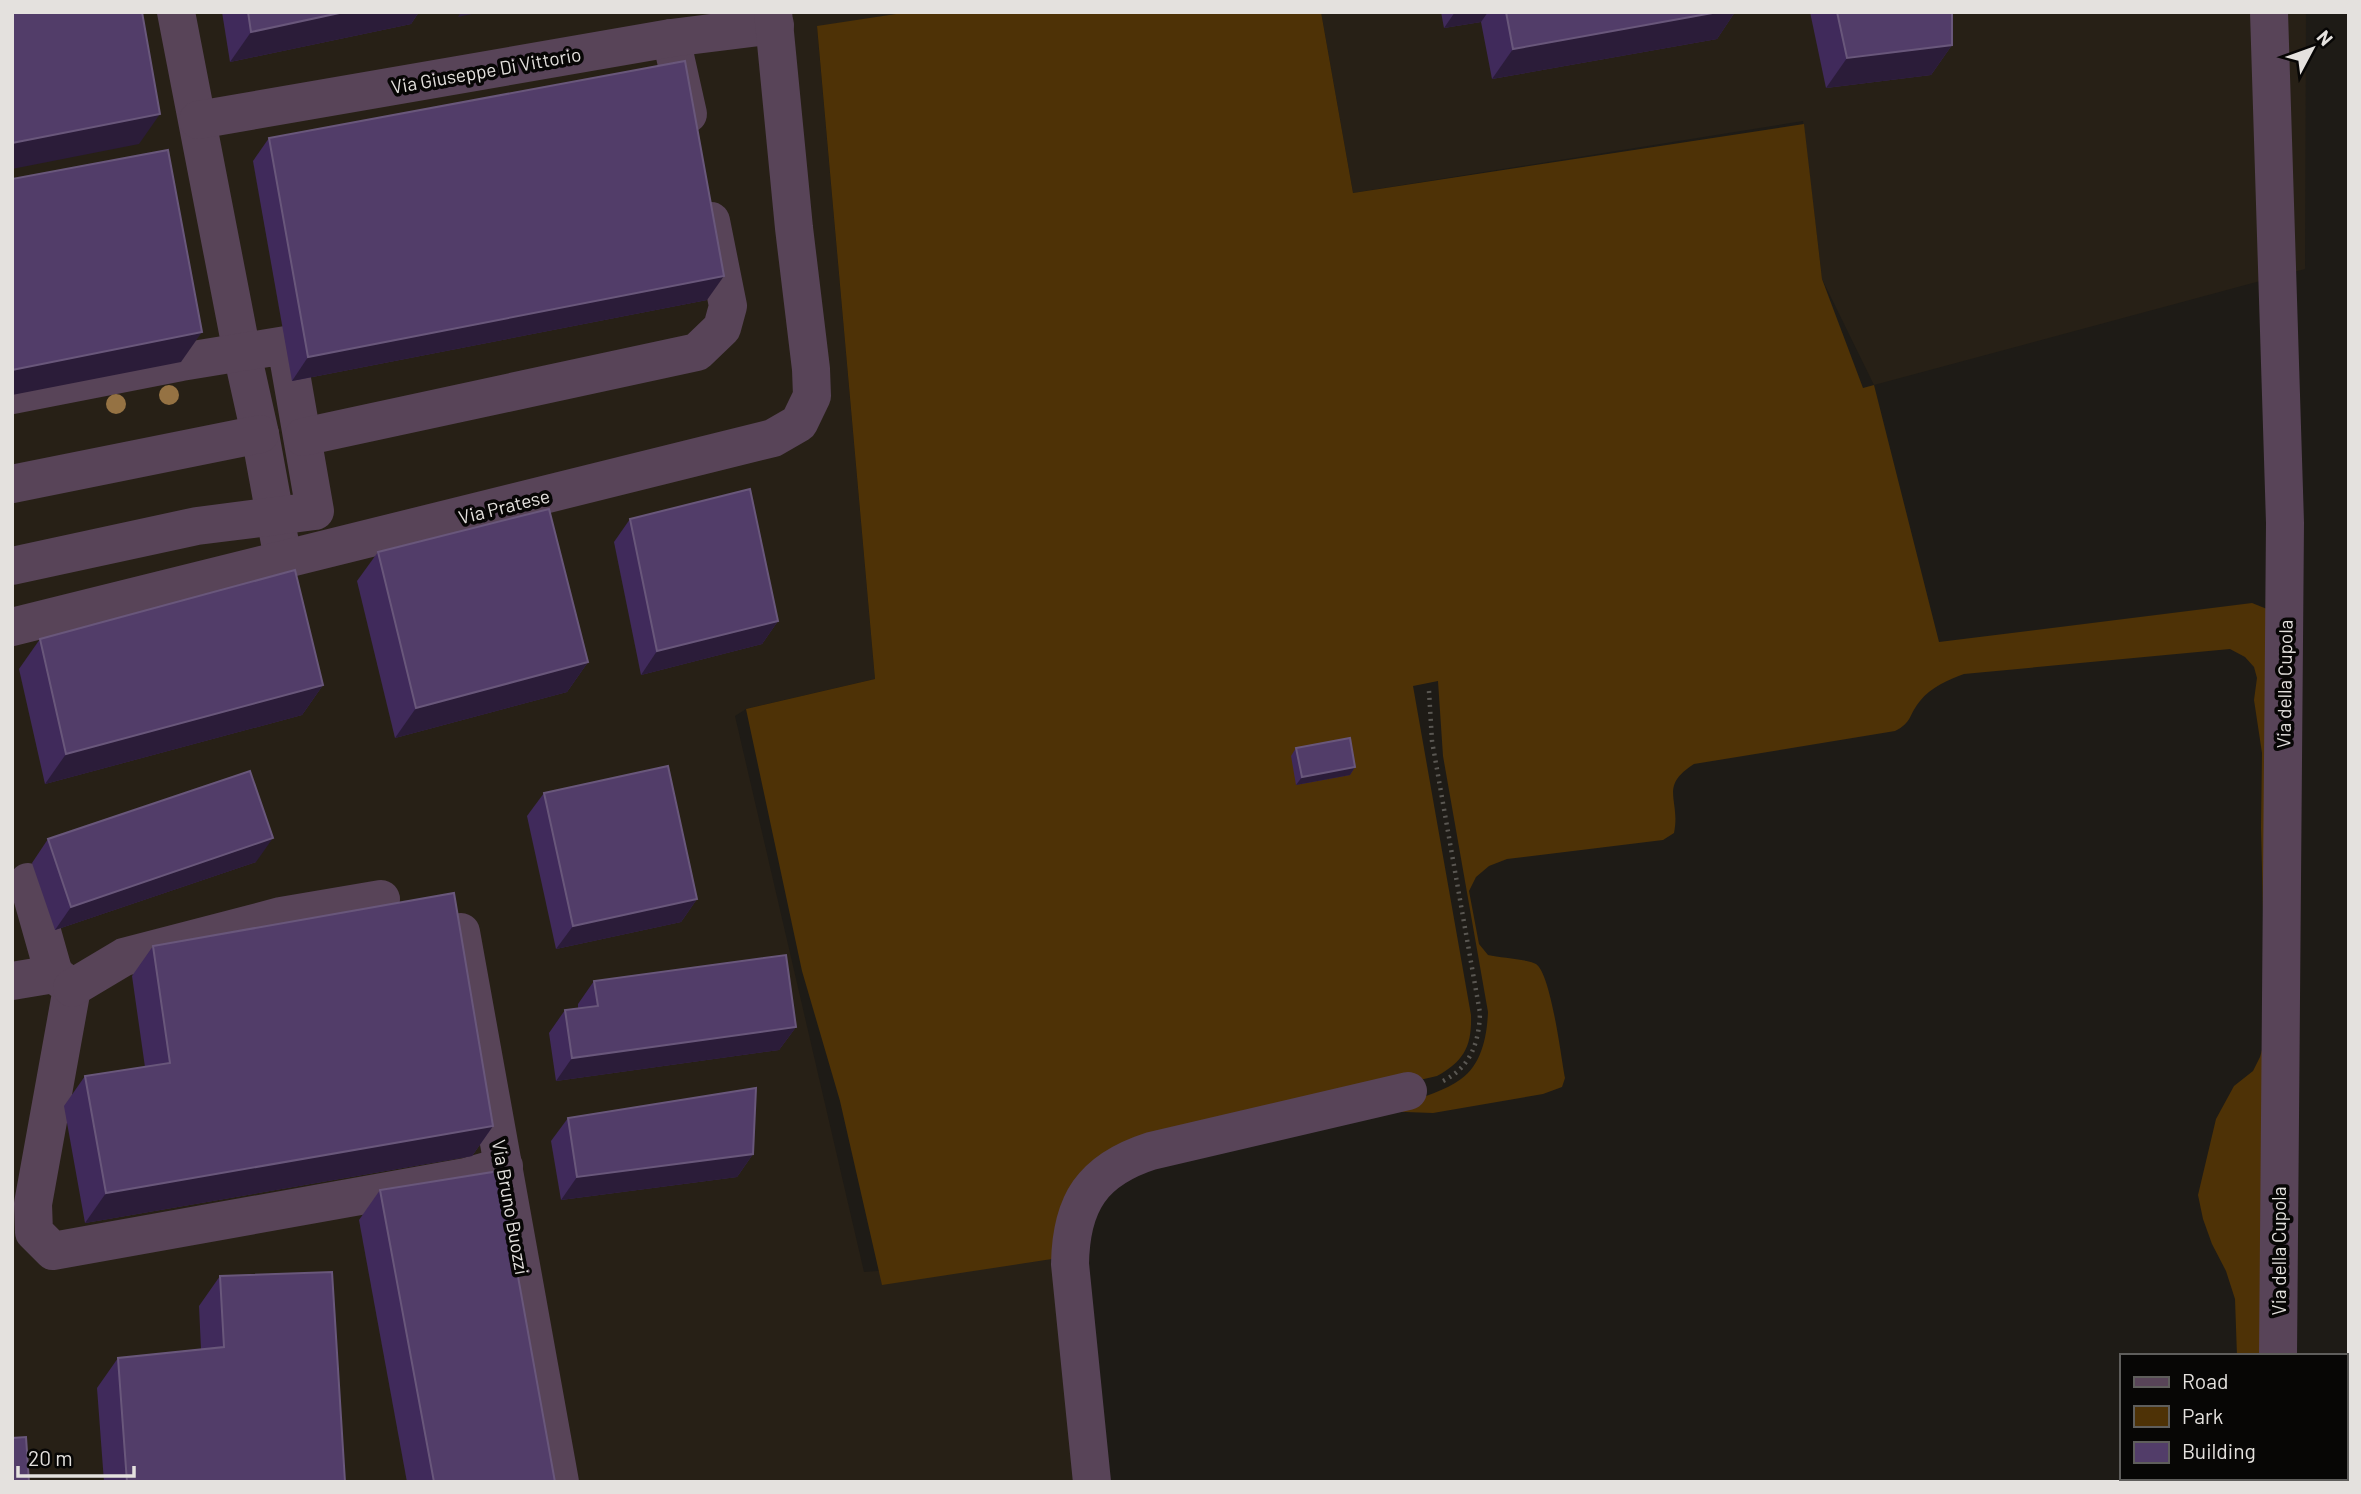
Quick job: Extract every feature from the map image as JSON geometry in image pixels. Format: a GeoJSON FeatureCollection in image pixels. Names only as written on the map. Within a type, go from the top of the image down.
{"type":"FeatureCollection","features":[{"type":"Feature","properties":{"kind":"street"},"geometry":{"type":"LineString","coordinates":[[176,12],[283,561]]}},
{"type":"Feature","properties":{"kind":"street","name":"Via della Cupola"},"geometry":{"type":"LineString","coordinates":[[2269,12],[2285,523],[2278,1354]]}},
{"type":"Feature","properties":{"kind":"street","name":"Via Giuseppe Di Vittorio"},"geometry":{"type":"LineString","coordinates":[[198,120],[774,18],[794,228]]}},
{"type":"Feature","properties":{"kind":"street"},"geometry":{"type":"LineString","coordinates":[[671,38],[694,143]]}},
{"type":"Feature","properties":{"kind":"street"},"geometry":{"type":"LineString","coordinates":[[303,437],[696,352],[722,328],[728,306],[703,183]]}},
{"type":"Feature","properties":{"kind":"street","name":"Via Pratese"},"geometry":{"type":"LineString","coordinates":[[12,627],[600,482],[653,466],[773,438],[789,430],[799,423],[812,396],[794,228]]}},
{"type":"Feature","properties":{"kind":"street"},"geometry":{"type":"LineString","coordinates":[[12,395],[286,345],[315,512],[197,526],[12,566]]}},
{"type":"Feature","properties":{"kind":"street"},"geometry":{"type":"LineString","coordinates":[[12,484],[260,433]]}},
{"type":"Feature","properties":{"kind":"street"},"geometry":{"type":"LineString","coordinates":[[12,970],[38,965],[20,879]]}},
{"type":"Feature","properties":{"kind":"street"},"geometry":{"type":"LineString","coordinates":[[20,879],[63,981],[33,1204],[34,1232],[53,1251],[466,1177],[504,1166]]}},
{"type":"Feature","properties":{"kind":"street"},"geometry":{"type":"LineString","coordinates":[[12,981],[63,981],[124,957],[281,916],[381,899]]}},
{"type":"Feature","properties":{"kind":"street","name":"Via Bruno Buozzi"},"geometry":{"type":"LineString","coordinates":[[461,932],[560,1482]]}},
{"type":"Feature","properties":{"kind":"street"},"geometry":{"type":"LineString","coordinates":[[1092,1482],[1070,1264],[1071,1235],[1084,1198],[1100,1176],[1126,1159],[1151,1151],[1408,1091]]}},
{"type":"Feature","properties":{"kind":"path"},"geometry":{"type":"LineString","coordinates":[[1408,1091],[1445,1081],[1458,1072],[1476,1047],[1480,1021],[1472,960],[1432,741],[1429,691]]}},
{"type":"Feature","properties":{"kind":"shaded area"},"geometry":{"type":"Polygon","coordinates":[[[12,12],[909,12],[817,27],[875,679],[746,709],[735,716],[864,1272],[1060,1257],[1093,1482],[12,1482],[12,12]]]}},
{"type":"Feature","properties":{"kind":"shaded area"},"geometry":{"type":"Polygon","coordinates":[[[1321,12],[2306,12],[2305,269],[1874,385],[1822,279],[1803,121],[1353,193],[1321,12]]]}},
{"type":"Feature","properties":{"kind":"green space"},"geometry":{"type":"Polygon","coordinates":[[[909,12],[1321,12],[1353,193],[1804,124],[1822,279],[1863,388],[1874,385],[1939,642],[2252,603],[2267,609],[2271,627],[2276,791],[2270,1129],[2272,1354],[2237,1354],[2235,1299],[2203,1219],[2198,1195],[2216,1119],[2234,1086],[2253,1071],[2266,1036],[2262,753],[2254,700],[2257,678],[2254,667],[2245,657],[2230,649],[1964,674],[1946,681],[1924,696],[1907,721],[1895,731],[1694,764],[1683,772],[1674,787],[1674,833],[1663,840],[1507,859],[1489,866],[1476,877],[1469,891],[1479,944],[1488,955],[1532,962],[1541,971],[1551,999],[1558,1035],[1565,1078],[1562,1087],[1543,1094],[1433,1113],[1378,1111],[1338,1118],[1156,1161],[1127,1175],[1102,1195],[1086,1229],[1082,1263],[1083,1245],[1085,1232],[1090,1214],[1104,1190],[1132,1170],[1156,1160],[1200,1149],[1417,1099],[1461,1079],[1479,1058],[1485,1040],[1488,1012],[1443,756],[1438,681],[1413,686],[1471,1015],[1468,1044],[1460,1058],[1437,1076],[1163,1139],[1119,1158],[1090,1179],[1080,1193],[1068,1231],[1065,1257],[882,1285],[840,1101],[802,971],[746,709],[875,679],[817,26],[909,12]]]}},
{"type":"Feature","properties":{"kind":"green space"},"geometry":{"type":"Polygon","coordinates":[[[1090,1369],[1099,1472],[1105,1482],[1100,1482],[1098,1464],[1090,1369]]]}},
{"type":"Feature","properties":{"kind":"building"},"geometry":{"type":"Polygon","coordinates":[[[12,12],[142,12],[160,114],[12,143],[12,12]]]}},
{"type":"Feature","properties":{"kind":"building"},"geometry":{"type":"Polygon","coordinates":[[[248,12],[344,12],[251,32],[248,12]]]}},
{"type":"Feature","properties":{"kind":"building"},"geometry":{"type":"Polygon","coordinates":[[[1506,12],[1718,12],[1513,49],[1506,12]]]}},
{"type":"Feature","properties":{"kind":"building"},"geometry":{"type":"Polygon","coordinates":[[[1837,12],[1952,12],[1952,45],[1847,58],[1837,12]]]}},
{"type":"Feature","properties":{"kind":"building"},"geometry":{"type":"Polygon","coordinates":[[[685,61],[724,276],[308,357],[269,138],[685,61]]]}},
{"type":"Feature","properties":{"kind":"building"},"geometry":{"type":"Polygon","coordinates":[[[168,150],[202,332],[12,370],[12,179],[168,150]]]}},
{"type":"Feature","properties":{"kind":"building"},"geometry":{"type":"Polygon","coordinates":[[[750,489],[778,621],[657,651],[630,519],[750,489]]]}},
{"type":"Feature","properties":{"kind":"building"},"geometry":{"type":"Polygon","coordinates":[[[549,509],[588,662],[416,708],[378,552],[549,509]]]}},
{"type":"Feature","properties":{"kind":"building"},"geometry":{"type":"Polygon","coordinates":[[[295,570],[323,685],[66,754],[40,639],[295,570]]]}},
{"type":"Feature","properties":{"kind":"building"},"geometry":{"type":"Polygon","coordinates":[[[1350,738],[1355,767],[1302,777],[1296,748],[1350,738]]]}},
{"type":"Feature","properties":{"kind":"building"},"geometry":{"type":"Polygon","coordinates":[[[668,766],[697,899],[573,926],[544,793],[668,766]]]}},
{"type":"Feature","properties":{"kind":"building"},"geometry":{"type":"Polygon","coordinates":[[[250,771],[273,838],[71,907],[48,839],[250,771]]]}},
{"type":"Feature","properties":{"kind":"building"},"geometry":{"type":"Polygon","coordinates":[[[454,893],[493,1126],[106,1193],[85,1076],[170,1063],[153,946],[454,893]]]}},
{"type":"Feature","properties":{"kind":"building"},"geometry":{"type":"Polygon","coordinates":[[[786,955],[796,1027],[572,1058],[565,1010],[598,1006],[594,981],[786,955]]]}},
{"type":"Feature","properties":{"kind":"building"},"geometry":{"type":"Polygon","coordinates":[[[756,1088],[753,1154],[577,1177],[568,1118],[756,1088]]]}},
{"type":"Feature","properties":{"kind":"building"},"geometry":{"type":"Polygon","coordinates":[[[499,1171],[555,1482],[434,1482],[380,1190],[499,1171]]]}},
{"type":"Feature","properties":{"kind":"building"},"geometry":{"type":"Polygon","coordinates":[[[332,1272],[345,1482],[127,1482],[118,1358],[224,1347],[220,1276],[332,1272]]]}},
{"type":"Feature","properties":{"kind":"building"},"geometry":{"type":"Polygon","coordinates":[[[26,1437],[29,1482],[12,1482],[12,1438],[26,1437]]]}}]}
